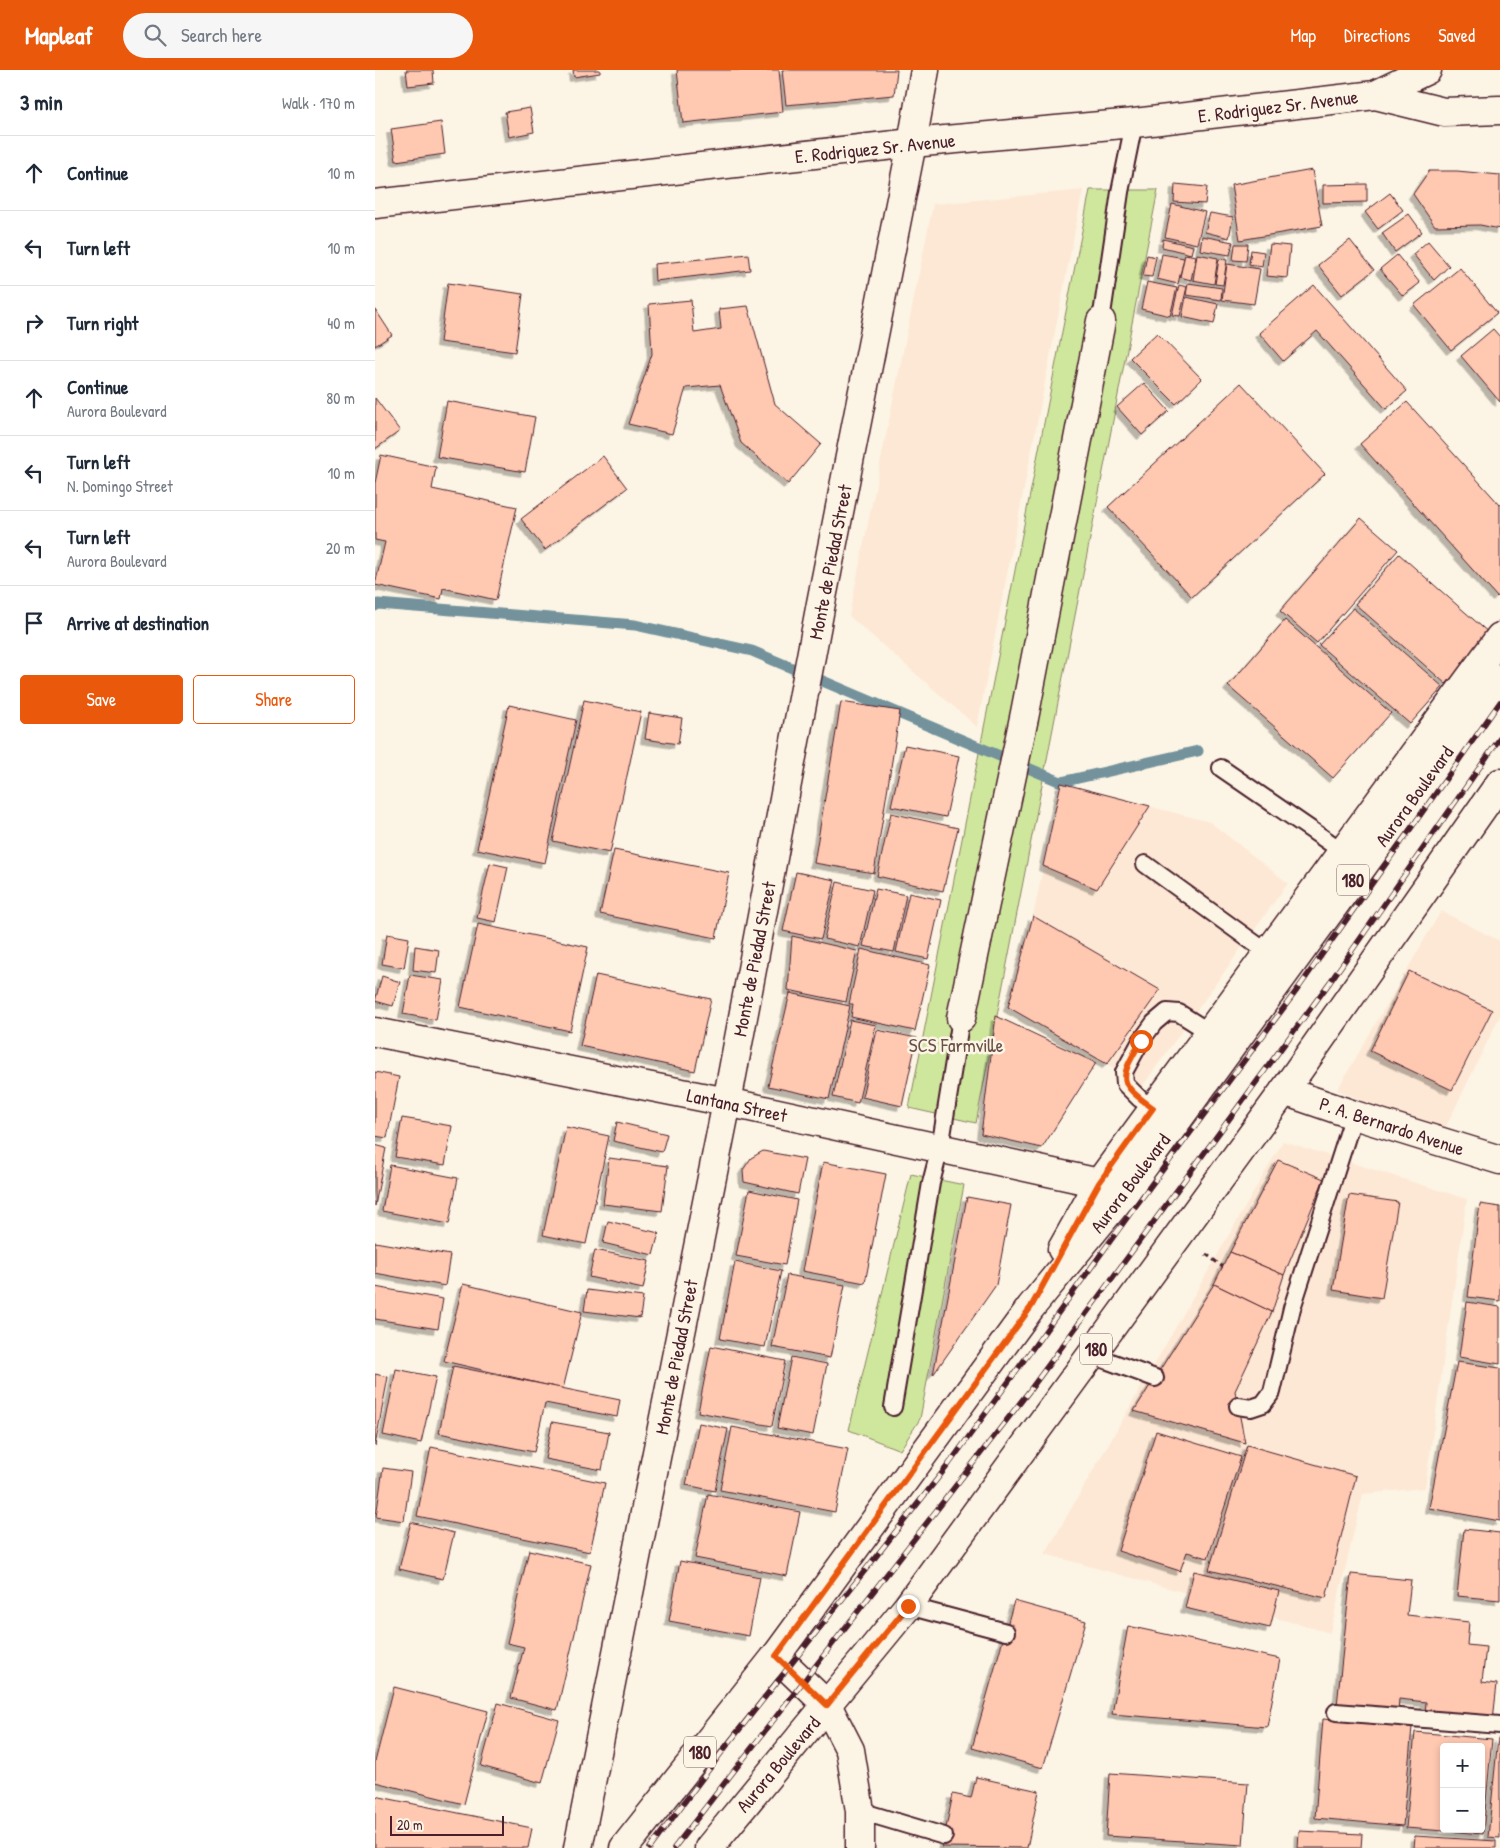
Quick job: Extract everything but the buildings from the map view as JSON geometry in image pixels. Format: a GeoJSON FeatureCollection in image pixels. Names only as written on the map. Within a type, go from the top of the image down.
{"type":"FeatureCollection","features":[{"type":"Feature","properties":{"kind":"main road","name":"Monte de Piedad Street"},"geometry":{"type":"LineString","coordinates":[[578,1848],[727,1102],[821,603],[925,70]]}},
{"type":"Feature","properties":{"kind":"main road","name":"E. Rodriguez Sr. Avenue"},"geometry":{"type":"LineString","coordinates":[[375,204],[912,144],[1134,123],[1375,95],[1427,70]]}},
{"type":"Feature","properties":{"kind":"main road","name":"E. Rodriguez Sr. Avenue"},"geometry":{"type":"LineString","coordinates":[[1375,95],[1444,112],[1500,110]]}},
{"type":"Feature","properties":{"kind":"main road"},"geometry":{"type":"LineString","coordinates":[[961,1018],[1025,713],[1101,321]]}},
{"type":"Feature","properties":{"kind":"main road"},"geometry":{"type":"LineString","coordinates":[[1031,1307],[1099,1183],[1500,637]]}},
{"type":"Feature","properties":{"kind":"main road","name":"Aurora Boulevard"},"geometry":{"type":"LineString","coordinates":[[624,1848],[776,1656],[1031,1307],[1122,1196],[1500,678]]}},
{"type":"Feature","properties":{"kind":"main road","name":"Aurora Boulevard"},"geometry":{"type":"LineString","coordinates":[[709,1848],[908,1606],[1284,1091],[1500,783]]}},
{"type":"Feature","properties":{"kind":"main road","name":"Lantana Street"},"geometry":{"type":"LineString","coordinates":[[375,1032],[727,1102],[1099,1183]]}},
{"type":"Feature","properties":{"kind":"main road","name":"P. A. Bernardo Avenue"},"geometry":{"type":"LineString","coordinates":[[1284,1091],[1354,1116],[1500,1160]]}},
{"type":"Feature","properties":{"kind":"main road"},"geometry":{"type":"LineString","coordinates":[[776,1656],[827,1705],[850,1750],[860,1811],[860,1848]]}},
{"type":"Feature","properties":{"kind":"lane"},"geometry":{"type":"LineString","coordinates":[[1101,321],[1120,192],[1134,123]]}},
{"type":"Feature","properties":{"kind":"lane"},"geometry":{"type":"LineString","coordinates":[[1221,768],[1342,852]]}},
{"type":"Feature","properties":{"kind":"lane"},"geometry":{"type":"LineString","coordinates":[[1145,864],[1268,953]]}},
{"type":"Feature","properties":{"kind":"lane"},"geometry":{"type":"LineString","coordinates":[[1153,1108],[1140,1099],[1125,1084],[1125,1072],[1141,1041],[1154,1023],[1167,1012],[1179,1014],[1209,1032]]}},
{"type":"Feature","properties":{"kind":"lane"},"geometry":{"type":"LineString","coordinates":[[893,1407],[931,1183],[940,1148],[961,1018]]}},
{"type":"Feature","properties":{"kind":"lane"},"geometry":{"type":"LineString","coordinates":[[1238,1406],[1251,1408],[1263,1404],[1272,1392],[1292,1308],[1354,1116]]}},
{"type":"Feature","properties":{"kind":"lane"},"geometry":{"type":"LineString","coordinates":[[1092,1355],[1155,1378]]}},
{"type":"Feature","properties":{"kind":"lane"},"geometry":{"type":"LineString","coordinates":[[908,1606],[1006,1632]]}},
{"type":"Feature","properties":{"kind":"lane"},"geometry":{"type":"LineString","coordinates":[[1336,1712],[1500,1725]]}},
{"type":"Feature","properties":{"kind":"lane"},"geometry":{"type":"LineString","coordinates":[[860,1811],[944,1836]]}},
{"type":"Feature","properties":{"kind":"shaded area"},"geometry":{"type":"Polygon","coordinates":[[[1083,190],[977,727],[849,616],[933,204],[1083,190]]]}},
{"type":"Feature","properties":{"kind":"shaded area"},"geometry":{"type":"Polygon","coordinates":[[[1061,783],[1210,822],[1288,883],[1142,1087],[1107,1064],[1008,1007],[1033,916],[1061,783]]]}},
{"type":"Feature","properties":{"kind":"shaded area"},"geometry":{"type":"Polygon","coordinates":[[[1441,911],[1500,941],[1500,1016],[1442,1135],[1337,1090],[1441,911]]]}},
{"type":"Feature","properties":{"kind":"shaded area"},"geometry":{"type":"Polygon","coordinates":[[[1283,1141],[1467,1199],[1425,1488],[1363,1494],[1330,1633],[1045,1554],[1283,1141]]]}},
{"type":"Feature","properties":{"kind":"green space","name":"SCS Farmville"},"geometry":{"type":"Polygon","coordinates":[[[1090,190],[1158,190],[976,1123],[909,1108],[1090,190]]]}},
{"type":"Feature","properties":{"kind":"green space"},"geometry":{"type":"Polygon","coordinates":[[[911,1174],[964,1185],[920,1419],[900,1450],[849,1430],[911,1174]]]}},
{"type":"Feature","properties":{"kind":"waterway"},"geometry":{"type":"LineString","coordinates":[[375,606],[378,604],[635,625],[752,651],[1061,782],[1198,751]]}},
{"type":"Feature","properties":{"kind":"railway"},"geometry":{"type":"LineString","coordinates":[[650,1848],[728,1744],[949,1464],[1132,1211],[1297,990],[1500,702]]}},
{"type":"Feature","properties":{"kind":"railway"},"geometry":{"type":"LineString","coordinates":[[674,1848],[1030,1390],[1330,982],[1500,738]]}},
{"type":"Feature","properties":{"kind":"route"},"geometry":{"type":"LineString","coordinates":[[908,1606],[827,1705],[776,1656],[1031,1307],[1099,1183],[1153,1108],[1140,1099],[1125,1084],[1125,1072],[1141,1041]]}}]}
